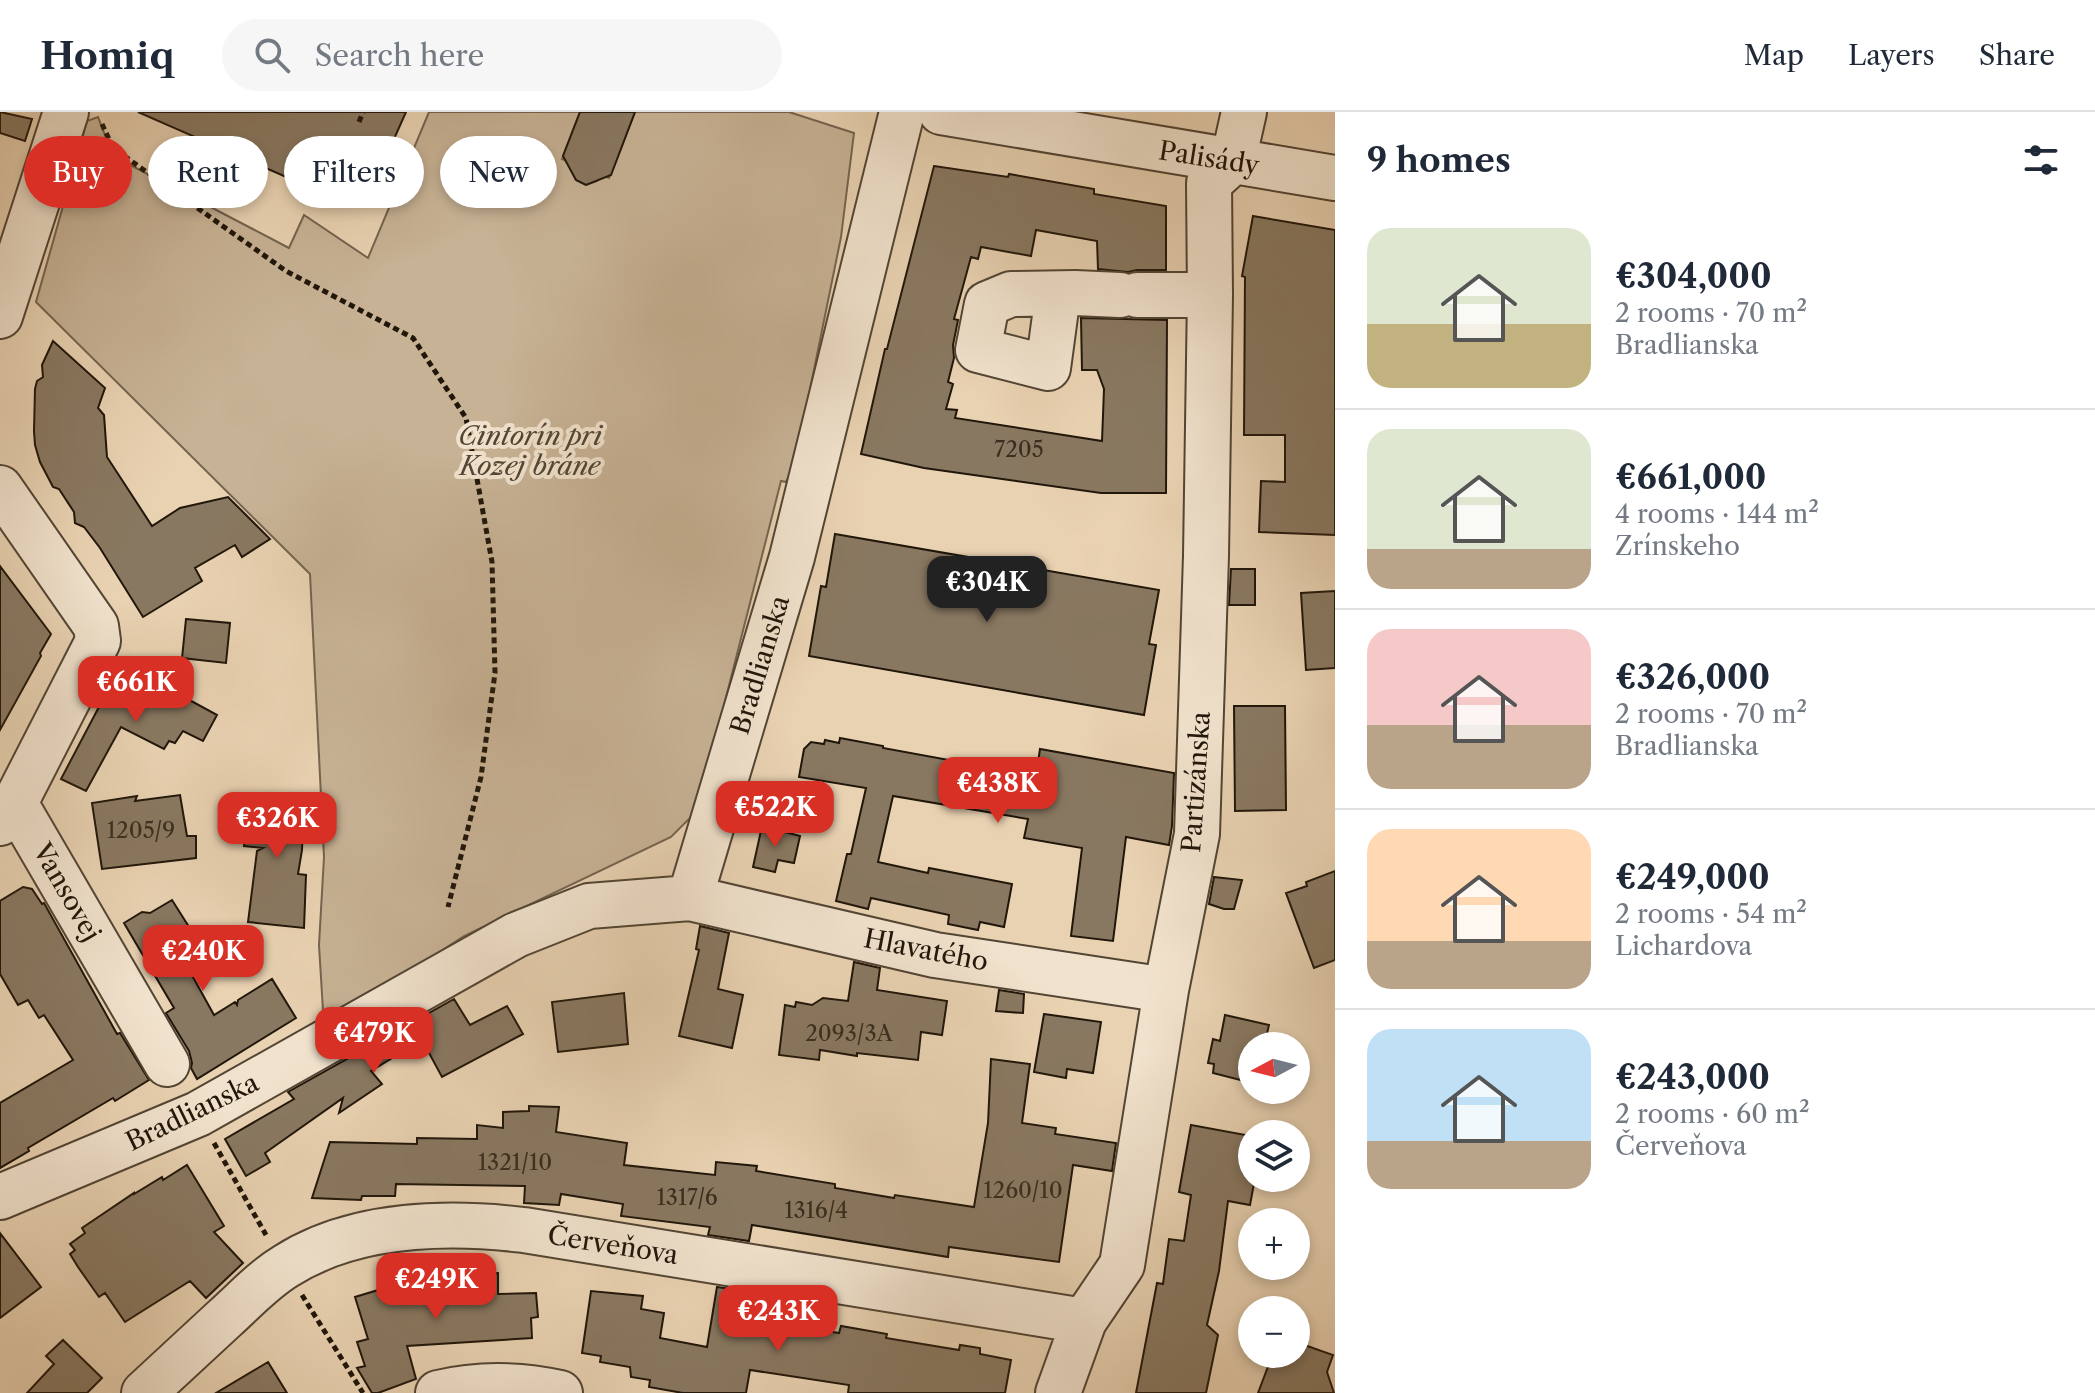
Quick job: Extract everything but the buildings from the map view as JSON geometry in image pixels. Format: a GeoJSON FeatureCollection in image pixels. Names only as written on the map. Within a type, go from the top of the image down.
{"type":"FeatureCollection","features":[{"type":"Feature","properties":{"kind":"street","name":"Bradlianska"},"geometry":{"type":"LineString","coordinates":[[0,1197],[198,1114],[516,935],[589,906],[690,898],[792,557],[902,112]]}},
{"type":"Feature","properties":{"kind":"street","name":"Palisády"},"geometry":{"type":"LineString","coordinates":[[941,112],[1335,178]]}},
{"type":"Feature","properties":{"kind":"street"},"geometry":{"type":"LineString","coordinates":[[1233,161],[1244,112]]}},
{"type":"Feature","properties":{"kind":"street"},"geometry":{"type":"LineString","coordinates":[[0,316],[82,114]]}},
{"type":"Feature","properties":{"kind":"street","name":"Partizánska"},"geometry":{"type":"LineString","coordinates":[[1058,1393],[1084,1321],[1122,1265],[1166,990],[1197,834],[1206,556],[1210,295],[1208,201],[1209,183],[1233,161]]}},
{"type":"Feature","properties":{"kind":"street"},"geometry":{"type":"LineString","coordinates":[[1058,294],[1210,295]]}},
{"type":"Feature","properties":{"kind":"street"},"geometry":{"type":"LineString","coordinates":[[0,488],[96,626],[98,641],[8,813]]}},
{"type":"Feature","properties":{"kind":"street","name":"Vansovej"},"geometry":{"type":"LineString","coordinates":[[8,813],[167,1064]]}},
{"type":"Feature","properties":{"kind":"street","name":"Hlavatého"},"geometry":{"type":"LineString","coordinates":[[690,898],[935,955],[1166,990]]}},
{"type":"Feature","properties":{"kind":"street","name":"Červeňova"},"geometry":{"type":"LineString","coordinates":[[144,1393],[261,1284],[284,1267],[306,1254],[349,1239],[408,1228],[480,1226],[513,1229],[1084,1321]]}},
{"type":"Feature","properties":{"kind":"street"},"geometry":{"type":"LineString","coordinates":[[438,1393],[468,1387],[510,1385],[560,1393]]}},
{"type":"Feature","properties":{"kind":"path"},"geometry":{"type":"LineString","coordinates":[[359,122],[363,112]]}},
{"type":"Feature","properties":{"kind":"path"},"geometry":{"type":"LineString","coordinates":[[82,114],[113,148],[286,271],[413,338],[466,418],[492,562],[495,673],[481,777],[448,907]]}},
{"type":"Feature","properties":{"kind":"path"},"geometry":{"type":"LineString","coordinates":[[214,1143],[269,1240]]}},
{"type":"Feature","properties":{"kind":"path"},"geometry":{"type":"LineString","coordinates":[[302,1295],[363,1393]]}},
{"type":"Feature","properties":{"kind":"green space","name":"Cintorín pri Kozej bráne"},"geometry":{"type":"Polygon","coordinates":[[[429,112],[580,112],[562,159],[573,164],[571,170],[576,180],[586,185],[597,181],[599,174],[609,178],[635,112],[789,112],[854,133],[841,237],[795,463],[786,482],[781,481],[704,784],[690,818],[671,837],[464,936],[324,1027],[319,945],[324,857],[310,574],[36,302],[62,208],[132,208],[132,166],[148,174],[148,208],[212,208],[289,248],[304,215],[368,258],[389,208],[424,208],[424,136],[419,136],[429,112]]]}},
{"type":"Feature","properties":{"kind":"green space","name":"Cintorín pri Kozej bráne"},"geometry":{"type":"Polygon","coordinates":[[[98,117],[105,136],[83,136],[87,121],[98,117]]]}}]}
